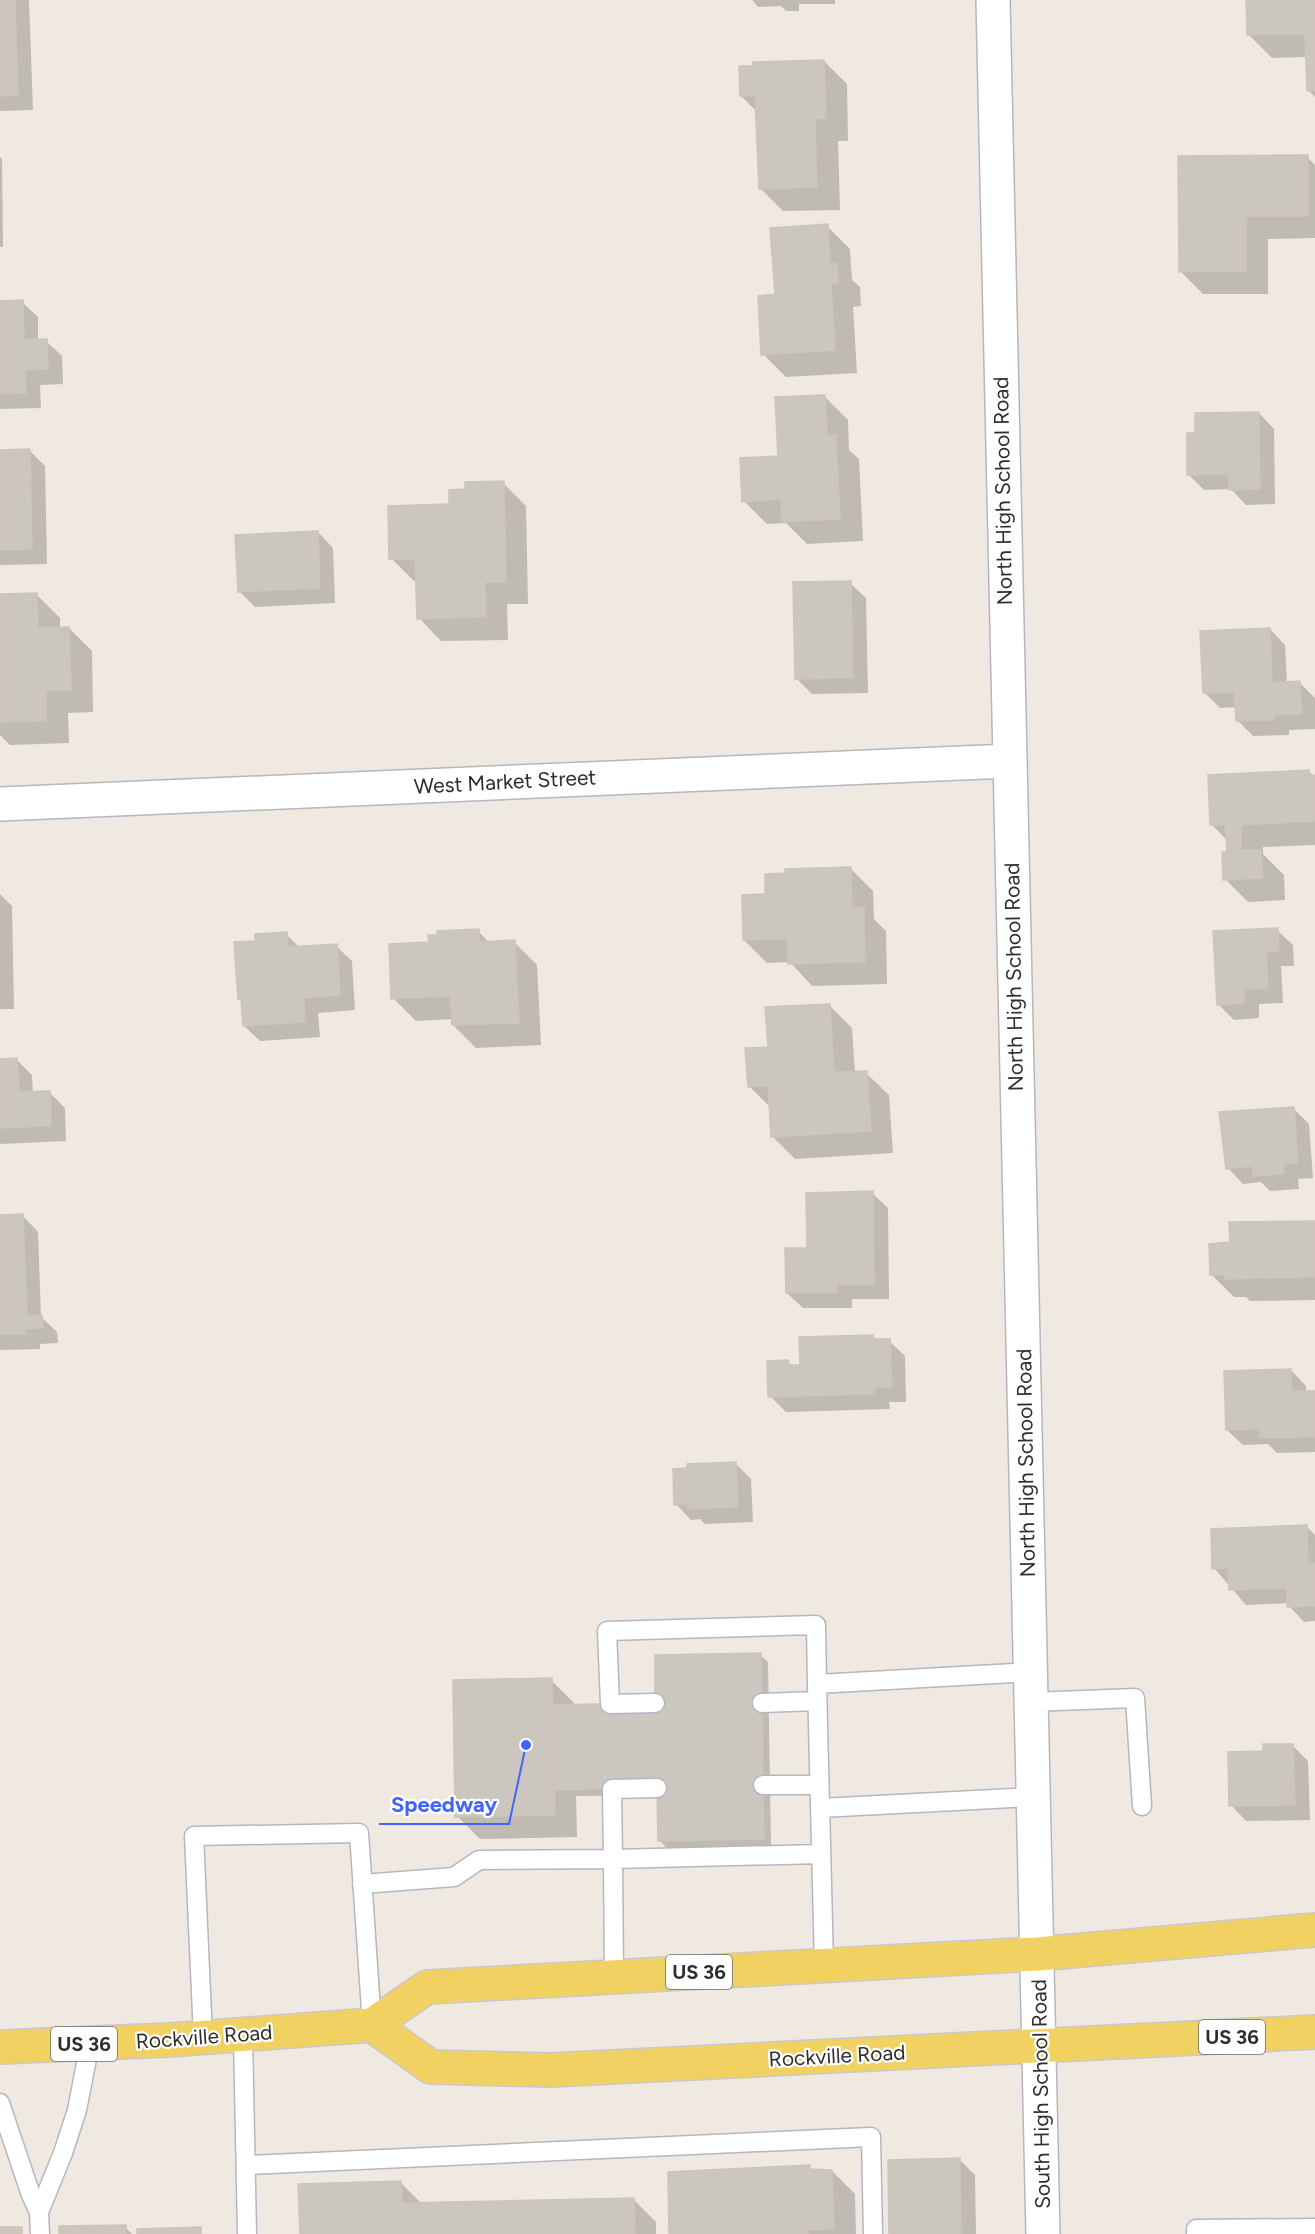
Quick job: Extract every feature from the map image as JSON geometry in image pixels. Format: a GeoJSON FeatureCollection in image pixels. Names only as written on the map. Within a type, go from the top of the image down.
{"type":"FeatureCollection","features":[{"type":"Feature","properties":{"kind":"main road","name":"US 36"},"geometry":{"type":"LineString","coordinates":[[372,2025],[427,1987],[1037,1954],[1315,1930]]}},
{"type":"Feature","properties":{"kind":"main road","name":"Rockville Road"},"geometry":{"type":"LineString","coordinates":[[0,2047],[243,2035],[372,2025],[431,2067],[551,2070],[1315,2032]]}},
{"type":"Feature","properties":{"kind":"street","name":"North High School Road"},"geometry":{"type":"LineString","coordinates":[[993,0],[1037,1954]]}},
{"type":"Feature","properties":{"kind":"street","name":"West Market Street"},"geometry":{"type":"LineString","coordinates":[[0,804],[1009,761]]}},
{"type":"Feature","properties":{"kind":"street","name":"South High School Road"},"geometry":{"type":"LineString","coordinates":[[1037,1954],[1043,2234]]}},
{"type":"Feature","properties":{"kind":"lane"},"geometry":{"type":"LineString","coordinates":[[655,1703],[610,1704],[607,1631],[816,1625],[824,1965]]}},
{"type":"Feature","properties":{"kind":"lane"},"geometry":{"type":"LineString","coordinates":[[762,1703],[817,1692],[1031,1687],[1135,1698],[1142,1806]]}},
{"type":"Feature","properties":{"kind":"lane"},"geometry":{"type":"LineString","coordinates":[[763,1785],[819,1785]]}},
{"type":"Feature","properties":{"kind":"lane"},"geometry":{"type":"LineString","coordinates":[[614,1977],[612,1789],[657,1788]]}},
{"type":"Feature","properties":{"kind":"lane"},"geometry":{"type":"LineString","coordinates":[[820,1808],[1034,1797]]}},
{"type":"Feature","properties":{"kind":"lane"},"geometry":{"type":"LineString","coordinates":[[203,2037],[194,1836],[358,1833],[372,2025]]}},
{"type":"Feature","properties":{"kind":"lane"},"geometry":{"type":"LineString","coordinates":[[362,1884],[454,1877],[479,1860],[821,1854]]}},
{"type":"Feature","properties":{"kind":"lane"},"geometry":{"type":"LineString","coordinates":[[243,2035],[248,2234]]}},
{"type":"Feature","properties":{"kind":"lane"},"geometry":{"type":"LineString","coordinates":[[39,2212],[63,2153],[77,2110],[90,2043]]}},
{"type":"Feature","properties":{"kind":"lane"},"geometry":{"type":"LineString","coordinates":[[0,2103],[39,2212],[40,2234]]}},
{"type":"Feature","properties":{"kind":"lane"},"geometry":{"type":"LineString","coordinates":[[246,2165],[871,2137],[873,2234]]}},
{"type":"Feature","properties":{"kind":"lane"},"geometry":{"type":"LineString","coordinates":[[1196,2234],[1196,2229],[1315,2228]]}},
{"type":"Feature","properties":{"kind":"building"},"geometry":{"type":"Polygon","coordinates":[[[0,0],[15,0],[18,95],[0,96],[0,0]]]}},
{"type":"Feature","properties":{"kind":"building"},"geometry":{"type":"Polygon","coordinates":[[[1246,0],[1315,0],[1315,90],[1307,91],[1305,34],[1247,35],[1246,0]]]}},
{"type":"Feature","properties":{"kind":"building"},"geometry":{"type":"Polygon","coordinates":[[[824,60],[826,118],[815,119],[817,187],[759,189],[755,96],[740,96],[739,66],[753,66],[753,62],[824,60]]]}},
{"type":"Feature","properties":{"kind":"building"},"geometry":{"type":"Polygon","coordinates":[[[1308,155],[1308,216],[1246,216],[1246,271],[1179,272],[1178,156],[1308,155]]]}},
{"type":"Feature","properties":{"kind":"building"},"geometry":{"type":"Polygon","coordinates":[[[828,224],[830,263],[837,263],[838,284],[831,284],[835,350],[761,355],[758,296],[775,294],[770,228],[828,224]]]}},
{"type":"Feature","properties":{"kind":"building"},"geometry":{"type":"Polygon","coordinates":[[[23,300],[24,340],[47,339],[48,369],[25,370],[26,393],[0,394],[0,301],[23,300]]]}},
{"type":"Feature","properties":{"kind":"building"},"geometry":{"type":"Polygon","coordinates":[[[825,395],[827,436],[836,435],[840,519],[782,522],[781,499],[742,502],[740,458],[778,456],[775,397],[825,395]]]}},
{"type":"Feature","properties":{"kind":"building"},"geometry":{"type":"Polygon","coordinates":[[[1259,412],[1260,489],[1229,490],[1229,474],[1187,475],[1187,433],[1195,433],[1195,413],[1259,412]]]}},
{"type":"Feature","properties":{"kind":"building"},"geometry":{"type":"Polygon","coordinates":[[[30,449],[32,549],[0,550],[0,450],[30,449]]]}},
{"type":"Feature","properties":{"kind":"building"},"geometry":{"type":"Polygon","coordinates":[[[504,481],[506,582],[485,582],[486,617],[417,619],[415,559],[389,559],[388,506],[449,504],[449,490],[465,489],[465,482],[504,481]]]}},
{"type":"Feature","properties":{"kind":"building"},"geometry":{"type":"Polygon","coordinates":[[[318,531],[320,588],[238,592],[235,535],[318,531]]]}},
{"type":"Feature","properties":{"kind":"building"},"geometry":{"type":"Polygon","coordinates":[[[851,581],[853,678],[795,679],[793,582],[851,581]]]}},
{"type":"Feature","properties":{"kind":"building"},"geometry":{"type":"Polygon","coordinates":[[[37,593],[38,628],[69,627],[71,690],[46,691],[46,721],[0,722],[0,594],[37,593]]]}},
{"type":"Feature","properties":{"kind":"building"},"geometry":{"type":"Polygon","coordinates":[[[1270,628],[1272,683],[1300,681],[1302,714],[1274,715],[1274,720],[1236,721],[1234,692],[1203,693],[1200,631],[1270,628]]]}},
{"type":"Feature","properties":{"kind":"building"},"geometry":{"type":"Polygon","coordinates":[[[1309,770],[1310,776],[1315,775],[1315,821],[1241,825],[1241,850],[1261,850],[1263,878],[1223,880],[1222,852],[1227,852],[1225,825],[1210,825],[1208,775],[1309,770]]]}},
{"type":"Feature","properties":{"kind":"building"},"geometry":{"type":"Polygon","coordinates":[[[851,867],[852,907],[864,907],[865,962],[788,964],[787,939],[743,940],[742,895],[765,894],[765,874],[785,873],[785,869],[851,867]]]}},
{"type":"Feature","properties":{"kind":"building"},"geometry":{"type":"Polygon","coordinates":[[[1278,928],[1279,951],[1266,951],[1268,988],[1244,989],[1244,1003],[1217,1005],[1213,931],[1278,928]]]}},
{"type":"Feature","properties":{"kind":"building"},"geometry":{"type":"Polygon","coordinates":[[[479,929],[479,942],[515,940],[519,1023],[452,1025],[450,996],[391,999],[389,944],[429,942],[428,935],[437,935],[437,931],[479,929]]]}},
{"type":"Feature","properties":{"kind":"building"},"geometry":{"type":"Polygon","coordinates":[[[287,932],[288,947],[337,944],[340,995],[304,998],[305,1022],[243,1026],[241,998],[238,999],[234,942],[255,941],[255,934],[287,932]]]}},
{"type":"Feature","properties":{"kind":"building"},"geometry":{"type":"Polygon","coordinates":[[[830,1004],[834,1072],[867,1071],[871,1131],[771,1137],[768,1086],[748,1087],[745,1048],[768,1047],[765,1007],[830,1004]]]}},
{"type":"Feature","properties":{"kind":"building"},"geometry":{"type":"Polygon","coordinates":[[[17,1058],[19,1092],[50,1091],[51,1126],[0,1128],[0,1059],[17,1058]]]}},
{"type":"Feature","properties":{"kind":"building"},"geometry":{"type":"Polygon","coordinates":[[[1294,1107],[1298,1163],[1283,1164],[1284,1174],[1253,1176],[1252,1166],[1226,1169],[1219,1112],[1294,1107]]]}},
{"type":"Feature","properties":{"kind":"building"},"geometry":{"type":"Polygon","coordinates":[[[873,1191],[874,1284],[837,1284],[837,1293],[786,1293],[785,1248],[807,1248],[806,1193],[873,1191]]]}},
{"type":"Feature","properties":{"kind":"building"},"geometry":{"type":"Polygon","coordinates":[[[23,1214],[27,1316],[42,1315],[43,1328],[25,1329],[25,1334],[0,1334],[0,1215],[23,1214]]]}},
{"type":"Feature","properties":{"kind":"building"},"geometry":{"type":"Polygon","coordinates":[[[1315,1221],[1315,1277],[1225,1279],[1225,1275],[1210,1275],[1209,1244],[1230,1242],[1229,1222],[1315,1221]]]}},
{"type":"Feature","properties":{"kind":"building"},"geometry":{"type":"Polygon","coordinates":[[[873,1335],[873,1339],[890,1339],[892,1387],[875,1387],[875,1394],[768,1397],[767,1361],[788,1360],[789,1365],[800,1365],[799,1337],[873,1335]]]}},
{"type":"Feature","properties":{"kind":"building"},"geometry":{"type":"Polygon","coordinates":[[[1291,1369],[1292,1391],[1315,1391],[1315,1437],[1260,1438],[1259,1429],[1226,1430],[1224,1371],[1291,1369]]]}},
{"type":"Feature","properties":{"kind":"building"},"geometry":{"type":"Polygon","coordinates":[[[736,1462],[738,1507],[688,1509],[688,1504],[674,1505],[673,1469],[687,1468],[687,1464],[736,1462]]]}},
{"type":"Feature","properties":{"kind":"building"},"geometry":{"type":"Polygon","coordinates":[[[1307,1525],[1308,1564],[1315,1563],[1315,1606],[1287,1607],[1287,1588],[1229,1590],[1228,1568],[1212,1569],[1211,1529],[1307,1525]]]}},
{"type":"Feature","properties":{"kind":"building"},"geometry":{"type":"Polygon","coordinates":[[[761,1653],[764,1839],[658,1841],[657,1788],[547,1790],[546,1705],[655,1703],[655,1655],[761,1653]]]}},
{"type":"Feature","properties":{"kind":"building"},"geometry":{"type":"Polygon","coordinates":[[[552,1678],[555,1815],[455,1817],[453,1680],[552,1678]]]}},
{"type":"Feature","properties":{"kind":"building"},"geometry":{"type":"Polygon","coordinates":[[[1263,1744],[1293,1744],[1295,1805],[1229,1806],[1228,1752],[1263,1751],[1263,1744]]]}},
{"type":"Feature","properties":{"kind":"building"},"geometry":{"type":"Polygon","coordinates":[[[960,2158],[961,2234],[889,2234],[888,2160],[960,2158]]]}},
{"type":"Feature","properties":{"kind":"building"},"geometry":{"type":"Polygon","coordinates":[[[810,2165],[810,2169],[832,2170],[834,2229],[807,2230],[808,2234],[669,2234],[668,2172],[810,2165]]]}},
{"type":"Feature","properties":{"kind":"building"},"geometry":{"type":"Polygon","coordinates":[[[401,2181],[402,2203],[634,2198],[635,2234],[300,2234],[298,2184],[401,2181]]]}},
{"type":"Feature","properties":{"kind":"building"},"geometry":{"type":"Polygon","coordinates":[[[126,2225],[126,2234],[59,2234],[59,2226],[126,2225]]]}},
{"type":"Feature","properties":{"kind":"building"},"geometry":{"type":"Polygon","coordinates":[[[0,2227],[22,2227],[22,2234],[0,2234],[0,2227]]]}},
{"type":"Feature","properties":{"kind":"building"},"geometry":{"type":"Polygon","coordinates":[[[201,2227],[201,2234],[137,2234],[137,2229],[201,2227]]]}},
{"type":"Feature","properties":{"kind":"place","name":"Speedway"},"geometry":{"type":"Point","coordinates":[526,1745]}}]}
